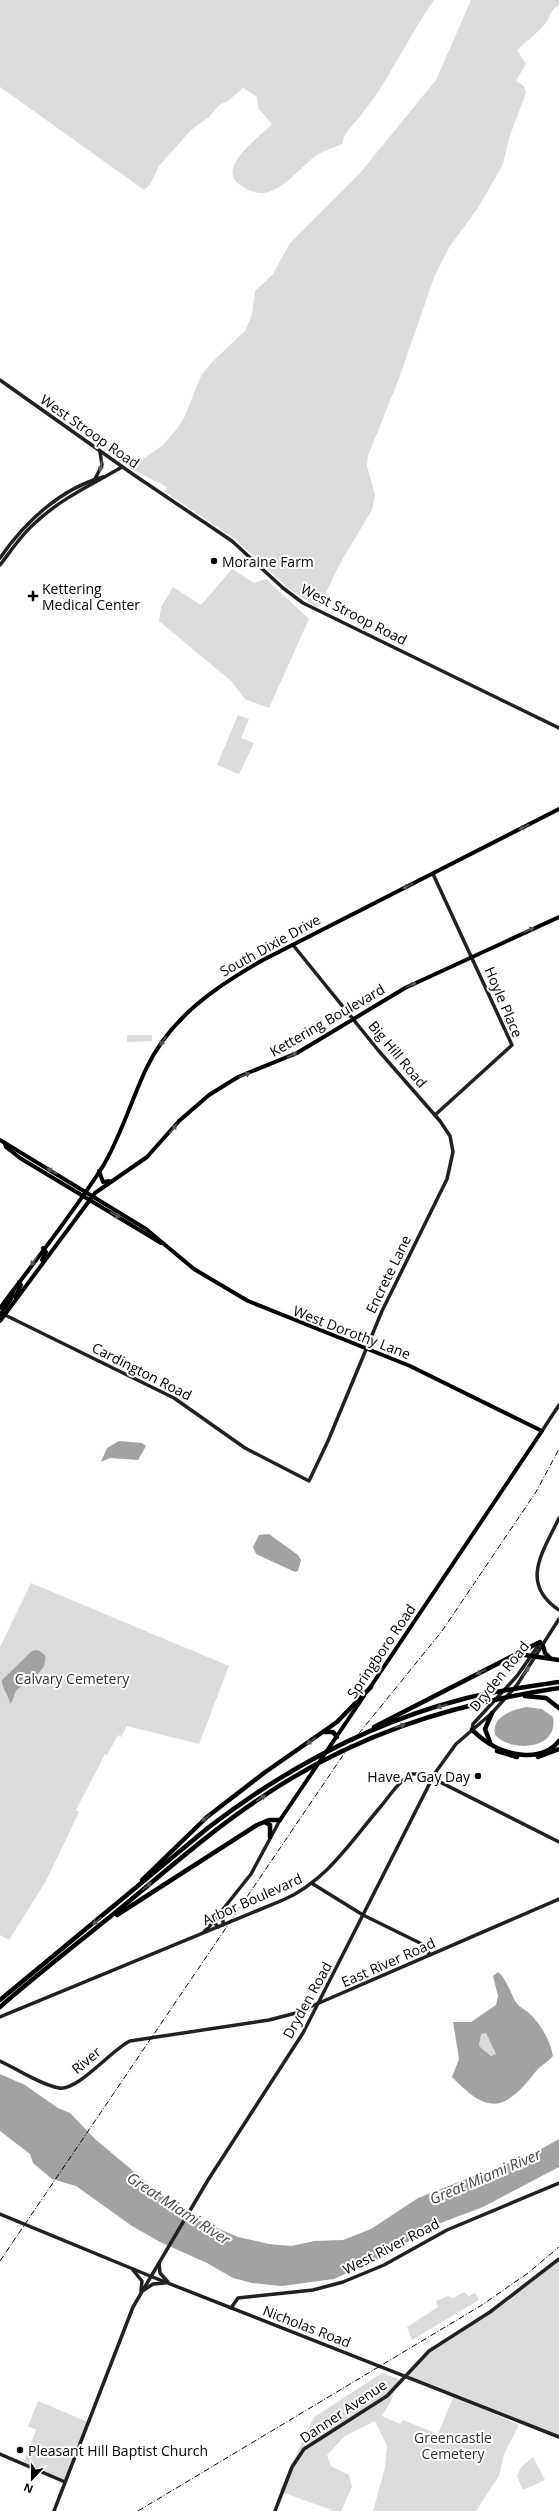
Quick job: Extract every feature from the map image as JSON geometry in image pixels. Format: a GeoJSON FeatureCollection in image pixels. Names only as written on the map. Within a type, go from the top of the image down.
{"type":"FeatureCollection","features":[{"type":"Feature","properties":{"kind":"highway"},"geometry":{"type":"LineString","coordinates":[[0,2000],[224,1816],[316,1756],[373,1729],[504,1660],[542,1644],[546,1654],[557,1660]]}},
{"type":"Feature","properties":{"kind":"highway"},"geometry":{"type":"LineString","coordinates":[[504,1660],[519,1654],[557,1660]]}},
{"type":"Feature","properties":{"kind":"highway"},"geometry":{"type":"LineString","coordinates":[[373,1729],[445,1704],[493,1693],[559,1682]]}},
{"type":"Feature","properties":{"kind":"highway"},"geometry":{"type":"LineString","coordinates":[[127,1896],[207,1817],[264,1773],[321,1734],[344,1716],[371,1687]]}},
{"type":"Feature","properties":{"kind":"highway"},"geometry":{"type":"LineString","coordinates":[[0,2007],[234,1816],[308,1769],[364,1741],[436,1713],[487,1700],[559,1688]]}},
{"type":"Feature","properties":{"kind":"highway"},"geometry":{"type":"LineString","coordinates":[[519,1695],[546,1698],[559,1708]]}},
{"type":"Feature","properties":{"kind":"highway"},"geometry":{"type":"LineString","coordinates":[[492,1713],[485,1730],[488,1739],[494,1746]]}},
{"type":"Feature","properties":{"kind":"highway"},"geometry":{"type":"LineString","coordinates":[[472,1730],[494,1746],[517,1754],[535,1755],[548,1751],[559,1741]]}},
{"type":"Feature","properties":{"kind":"highway"},"geometry":{"type":"LineString","coordinates":[[472,1730],[487,1746],[508,1755],[536,1757],[559,1749]]}},
{"type":"Feature","properties":{"kind":"highway"},"geometry":{"type":"LineString","coordinates":[[321,1734],[330,1731],[337,1737]]}},
{"type":"Feature","properties":{"kind":"highway"},"geometry":{"type":"LineString","coordinates":[[96,1929],[196,1863],[263,1822],[280,1820]]}},
{"type":"Feature","properties":{"kind":"highway"},"geometry":{"type":"LineString","coordinates":[[263,1822],[270,1825],[270,1837]]}},
{"type":"Feature","properties":{"kind":"main road","name":"South Dixie Drive"},"geometry":{"type":"LineString","coordinates":[[61,1225],[99,1171],[113,1146],[146,1069],[164,1039],[179,1021],[220,985],[293,945],[559,810]]}},
{"type":"Feature","properties":{"kind":"main road","name":"Kettering Boulevard"},"geometry":{"type":"LineString","coordinates":[[2,1315],[102,1187],[147,1157],[190,1111],[221,1086],[289,1057],[406,988],[472,956],[559,917]]}},
{"type":"Feature","properties":{"kind":"main road","name":"West Dorothy Lane"},"geometry":{"type":"LineString","coordinates":[[0,1140],[79,1187],[85,1191],[98,1205],[161,1243],[202,1274],[248,1301],[366,1348],[476,1397],[542,1431]]}},
{"type":"Feature","properties":{"kind":"main road","name":"West Dorothy Lane"},"geometry":{"type":"LineString","coordinates":[[5,1144],[6,1147],[20,1158],[82,1195],[103,1202],[151,1232],[161,1243]]}},
{"type":"Feature","properties":{"kind":"main road"},"geometry":{"type":"LineString","coordinates":[[99,1171],[103,1182],[110,1181]]}},
{"type":"Feature","properties":{"kind":"main road"},"geometry":{"type":"LineString","coordinates":[[79,1187],[93,1180]]}},
{"type":"Feature","properties":{"kind":"main road"},"geometry":{"type":"LineString","coordinates":[[102,1187],[100,1195],[103,1202]]}},
{"type":"Feature","properties":{"kind":"main road"},"geometry":{"type":"LineString","coordinates":[[83,1210],[91,1204],[98,1205]]}},
{"type":"Feature","properties":{"kind":"main road"},"geometry":{"type":"LineString","coordinates":[[0,1308],[61,1225]]}},
{"type":"Feature","properties":{"kind":"main road"},"geometry":{"type":"LineString","coordinates":[[51,1251],[50,1244],[61,1225]]}},
{"type":"Feature","properties":{"kind":"main road"},"geometry":{"type":"LineString","coordinates":[[40,1266],[46,1252],[43,1248]]}},
{"type":"Feature","properties":{"kind":"main road"},"geometry":{"type":"LineString","coordinates":[[19,1282],[31,1278]]}},
{"type":"Feature","properties":{"kind":"main road"},"geometry":{"type":"LineString","coordinates":[[15,1300],[21,1285],[19,1282]]}},
{"type":"Feature","properties":{"kind":"main road"},"geometry":{"type":"LineString","coordinates":[[0,1321],[11,1299],[13,1291]]}},
{"type":"Feature","properties":{"kind":"main road","name":"Springboro Road"},"geometry":{"type":"LineString","coordinates":[[280,1820],[542,1431]]}},
{"type":"Feature","properties":{"kind":"street","name":"West Stroop Road"},"geometry":{"type":"LineString","coordinates":[[0,380],[122,467],[232,540],[283,588],[303,603],[559,728]]}},
{"type":"Feature","properties":{"kind":"street"},"geometry":{"type":"LineString","coordinates":[[95,479],[102,465],[99,451]]}},
{"type":"Feature","properties":{"kind":"street"},"geometry":{"type":"LineString","coordinates":[[0,565],[18,541],[41,517],[68,498],[122,467]]}},
{"type":"Feature","properties":{"kind":"street"},"geometry":{"type":"LineString","coordinates":[[0,558],[38,514],[55,501],[95,479],[106,476]]}},
{"type":"Feature","properties":{"kind":"street","name":"Hoyle Place"},"geometry":{"type":"LineString","coordinates":[[432,874],[472,956],[512,1045],[435,1115]]}},
{"type":"Feature","properties":{"kind":"street","name":"Big Hill Road"},"geometry":{"type":"LineString","coordinates":[[293,945],[435,1115],[450,1136],[453,1152],[451,1167]]}},
{"type":"Feature","properties":{"kind":"street","name":"Encrete Lane"},"geometry":{"type":"LineString","coordinates":[[309,1481],[386,1301],[451,1167]]}},
{"type":"Feature","properties":{"kind":"street","name":"Cardington Road"},"geometry":{"type":"LineString","coordinates":[[2,1315],[174,1398],[245,1448],[309,1481]]}},
{"type":"Feature","properties":{"kind":"street","name":"Springboro Road"},"geometry":{"type":"LineString","coordinates":[[542,1431],[559,1405]]}},
{"type":"Feature","properties":{"kind":"street"},"geometry":{"type":"LineString","coordinates":[[559,1518],[538,1562],[536,1575],[544,1597],[559,1610]]}},
{"type":"Feature","properties":{"kind":"street","name":"Dryden Road"},"geometry":{"type":"LineString","coordinates":[[54,2511],[127,2321],[140,2294],[150,2276],[157,2268],[160,2260],[195,2201],[302,2033],[318,2005],[432,1778],[449,1753],[492,1713],[517,1685],[542,1644],[559,1620]]}},
{"type":"Feature","properties":{"kind":"street","name":"Dryden Road"},"geometry":{"type":"LineString","coordinates":[[472,1730],[473,1724],[495,1702],[530,1656],[542,1644]]}},
{"type":"Feature","properties":{"kind":"street","name":"Arbor Boulevard"},"geometry":{"type":"LineString","coordinates":[[0,2017],[293,1896],[313,1884],[404,1779],[418,1773],[432,1778],[559,1842]]}},
{"type":"Feature","properties":{"kind":"street","name":"Springboro Road"},"geometry":{"type":"LineString","coordinates":[[202,1934],[224,1909],[251,1874],[280,1820]]}},
{"type":"Feature","properties":{"kind":"street"},"geometry":{"type":"LineString","coordinates":[[313,1884],[363,1915],[424,1945],[430,1955]]}},
{"type":"Feature","properties":{"kind":"street","name":"East River Road"},"geometry":{"type":"LineString","coordinates":[[127,2043],[140,2038],[269,2020],[318,2005],[559,1899]]}},
{"type":"Feature","properties":{"kind":"street"},"geometry":{"type":"LineString","coordinates":[[223,1925],[222,1917],[224,1909]]}},
{"type":"Feature","properties":{"kind":"street"},"geometry":{"type":"LineString","coordinates":[[216,1918],[215,1923],[218,1927]]}},
{"type":"Feature","properties":{"kind":"street","name":"River"},"geometry":{"type":"LineString","coordinates":[[0,2061],[58,2088],[66,2088],[75,2084],[127,2043]]}},
{"type":"Feature","properties":{"kind":"street","name":"West River Road"},"geometry":{"type":"LineString","coordinates":[[231,2308],[238,2298],[314,2290],[344,2282],[384,2265],[447,2230],[559,2183]]}},
{"type":"Feature","properties":{"kind":"street","name":"Nicholas Road"},"geometry":{"type":"LineString","coordinates":[[0,2214],[129,2268],[559,2437]]}},
{"type":"Feature","properties":{"kind":"street","name":"Danner Avenue"},"geometry":{"type":"LineString","coordinates":[[275,2511],[292,2467],[302,2452],[330,2431],[380,2402],[429,2351],[490,2312],[559,2259]]}},
{"type":"Feature","properties":{"kind":"street"},"geometry":{"type":"LineString","coordinates":[[129,2268],[142,2281],[140,2294]]}},
{"type":"Feature","properties":{"kind":"street"},"geometry":{"type":"LineString","coordinates":[[157,2268],[161,2275],[170,2284]]}},
{"type":"Feature","properties":{"kind":"street"},"geometry":{"type":"LineString","coordinates":[[140,2294],[153,2284],[170,2284]]}},
{"type":"Feature","properties":{"kind":"street"},"geometry":{"type":"LineString","coordinates":[[0,2454],[65,2482]]}},
{"type":"Feature","properties":{"kind":"green space"},"geometry":{"type":"Polygon","coordinates":[[[0,0],[434,0],[372,101],[347,131],[342,144],[324,151],[314,157],[289,180],[277,188],[261,193],[245,188],[236,181],[232,173],[234,164],[240,155],[272,124],[258,108],[257,97],[243,88],[228,101],[219,105],[209,117],[191,130],[159,166],[151,183],[144,190],[0,87],[0,0]]]}},
{"type":"Feature","properties":{"kind":"green space"},"geometry":{"type":"Polygon","coordinates":[[[471,0],[559,0],[559,5],[552,12],[542,28],[517,50],[526,64],[516,81],[524,86],[526,93],[509,138],[503,164],[478,208],[450,246],[435,275],[398,381],[368,456],[367,466],[375,495],[372,510],[338,567],[320,606],[316,607],[288,588],[234,538],[167,493],[165,491],[167,487],[132,469],[135,464],[162,446],[176,430],[184,418],[201,376],[212,362],[245,331],[252,314],[255,291],[273,274],[290,243],[360,173],[436,80],[471,0]]]}},
{"type":"Feature","properties":{"kind":"green space"},"geometry":{"type":"Polygon","coordinates":[[[232,569],[254,583],[266,579],[309,619],[269,708],[245,699],[231,681],[159,621],[161,607],[173,587],[201,605],[232,569]]]}},
{"type":"Feature","properties":{"kind":"green space"},"geometry":{"type":"Polygon","coordinates":[[[238,715],[249,719],[241,738],[254,743],[239,774],[217,765],[238,715]]]}},
{"type":"Feature","properties":{"kind":"green space"},"geometry":{"type":"Polygon","coordinates":[[[127,1035],[152,1035],[152,1041],[127,1042],[127,1035]]]}},
{"type":"Feature","properties":{"kind":"green space","name":"Calvary Cemetery"},"geometry":{"type":"Polygon","coordinates":[[[31,1583],[229,1666],[199,1744],[127,1726],[121,1737],[118,1735],[107,1755],[105,1754],[76,1810],[79,1812],[46,1881],[9,1940],[0,1935],[0,1647],[31,1583]]]}},
{"type":"Feature","properties":{"kind":"green space"},"geometry":{"type":"Polygon","coordinates":[[[486,2033],[497,2054],[491,2056],[479,2046],[481,2034],[486,2033]]]}},
{"type":"Feature","properties":{"kind":"green space","name":"Greencastle Cemetery"},"geometry":{"type":"Polygon","coordinates":[[[559,2259],[559,2437],[488,2411],[519,2425],[504,2454],[499,2476],[476,2511],[373,2511],[385,2468],[387,2446],[375,2421],[345,2436],[327,2455],[331,2466],[349,2475],[352,2487],[341,2511],[334,2511],[279,2491],[314,2417],[382,2373],[399,2379],[391,2401],[382,2416],[400,2424],[403,2420],[438,2434],[454,2395],[406,2376],[421,2358],[476,2322],[559,2259]]]}},
{"type":"Feature","properties":{"kind":"green space"},"geometry":{"type":"Polygon","coordinates":[[[464,2292],[469,2296],[475,2293],[479,2300],[412,2340],[407,2327],[438,2307],[436,2301],[448,2296],[453,2298],[464,2292]]]}},
{"type":"Feature","properties":{"kind":"green space"},"geometry":{"type":"Polygon","coordinates":[[[38,2401],[88,2422],[65,2482],[23,2464],[36,2430],[28,2426],[38,2401]]]}},
{"type":"Feature","properties":{"kind":"green space"},"geometry":{"type":"Polygon","coordinates":[[[533,2457],[545,2480],[523,2490],[517,2476],[521,2467],[533,2457]]]}},
{"type":"Feature","properties":{"kind":"water"},"geometry":{"type":"Polygon","coordinates":[[[119,1441],[142,1443],[146,1446],[138,1460],[110,1458],[101,1462],[107,1448],[119,1441]]]}},
{"type":"Feature","properties":{"kind":"water"},"geometry":{"type":"Polygon","coordinates":[[[269,1534],[298,1555],[301,1560],[298,1571],[295,1572],[256,1554],[253,1547],[259,1535],[269,1534]]]}},
{"type":"Feature","properties":{"kind":"water"},"geometry":{"type":"Polygon","coordinates":[[[38,1650],[45,1655],[44,1666],[36,1676],[17,1690],[10,1704],[2,1680],[32,1651],[38,1650]]]}},
{"type":"Feature","properties":{"kind":"water"},"geometry":{"type":"Polygon","coordinates":[[[526,1707],[542,1709],[553,1717],[553,1728],[549,1736],[542,1742],[522,1746],[503,1741],[495,1735],[496,1723],[504,1715],[526,1707]]]}},
{"type":"Feature","properties":{"kind":"water"},"geometry":{"type":"Polygon","coordinates":[[[498,1972],[501,1974],[516,2003],[529,2013],[541,2027],[552,2050],[553,2056],[537,2070],[522,2088],[512,2097],[503,2102],[494,2104],[484,2102],[475,2097],[452,2077],[459,2059],[453,2022],[471,2022],[496,2005],[498,1996],[493,1976],[498,1972]],[[486,2033],[481,2034],[479,2046],[491,2056],[496,2054],[486,2033]]]}},
{"type":"Feature","properties":{"kind":"water","name":"Great Miami River"},"geometry":{"type":"Polygon","coordinates":[[[0,2074],[25,2085],[58,2108],[70,2113],[95,2139],[170,2202],[196,2219],[238,2237],[269,2244],[291,2246],[315,2241],[343,2240],[371,2229],[418,2198],[497,2167],[525,2158],[559,2139],[559,2167],[483,2207],[438,2224],[380,2258],[334,2279],[282,2286],[252,2283],[233,2278],[207,2263],[160,2242],[132,2226],[76,2186],[52,2179],[33,2163],[30,2154],[0,2131],[0,2074]]]}},
{"type":"Feature","properties":{"kind":"railway"},"geometry":{"type":"LineString","coordinates":[[0,2261],[352,1742],[442,1631],[536,1492],[559,1449]]}},
{"type":"Feature","properties":{"kind":"railway"},"geometry":{"type":"LineString","coordinates":[[138,2511],[482,2305],[528,2273],[559,2247]]}},
{"type":"Feature","properties":{"kind":"place","name":"Moraine Farm"},"geometry":{"type":"Point","coordinates":[214,561]}},
{"type":"Feature","properties":{"kind":"place","name":"Kettering Medical Center"},"geometry":{"type":"Point","coordinates":[33,596]}},
{"type":"Feature","properties":{"kind":"place","name":"Have A Gay Day"},"geometry":{"type":"Point","coordinates":[478,1776]}},
{"type":"Feature","properties":{"kind":"place","name":"Pleasant Hill Baptist Church"},"geometry":{"type":"Point","coordinates":[20,2450]}}]}
